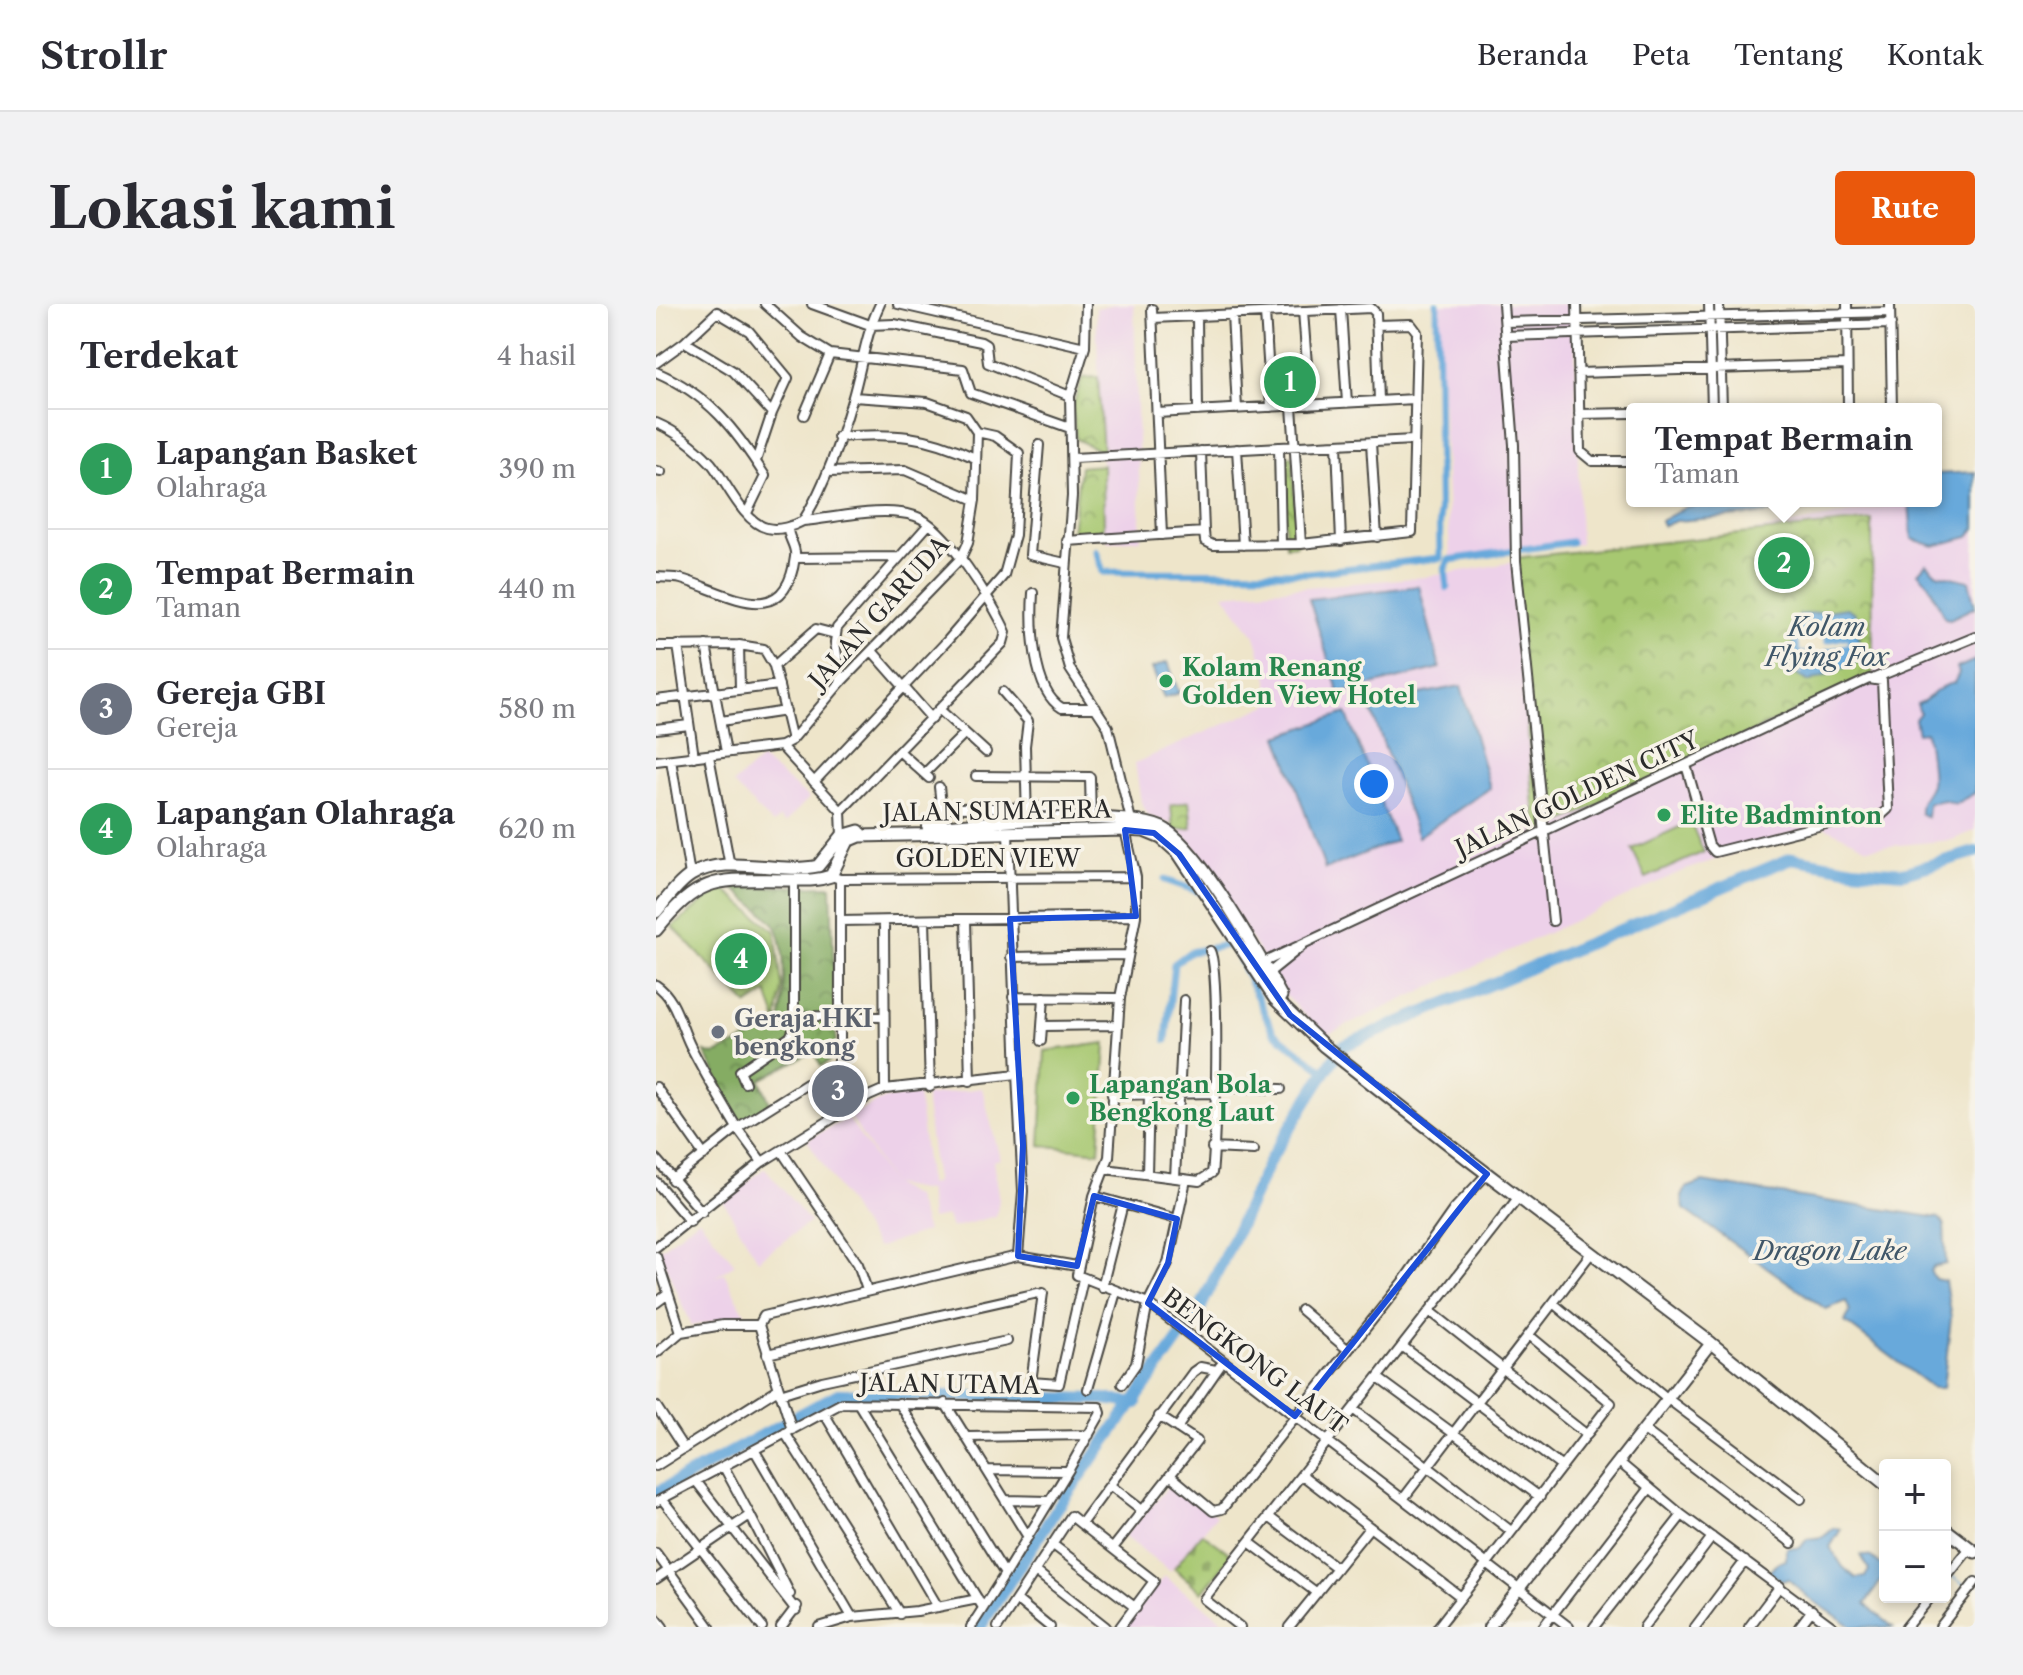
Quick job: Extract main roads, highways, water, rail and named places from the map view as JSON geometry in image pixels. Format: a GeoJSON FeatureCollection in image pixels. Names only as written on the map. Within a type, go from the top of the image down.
{"type":"FeatureCollection","features":[{"type":"Feature","properties":{"kind":"main road","name":"JALAN SUMATERA"},"geometry":{"type":"LineString","coordinates":[[673,900],[715,882],[835,878],[852,838],[1027,821],[1091,820],[1166,830],[1188,850],[1290,1015],[1324,1046],[1518,1198],[1711,1343],[1879,1479]]}},
{"type":"Feature","properties":{"kind":"main road","name":"JALAN SUMATERA"},"geometry":{"type":"LineString","coordinates":[[673,900],[690,875],[730,866],[797,869],[818,866],[842,836],[944,830],[1008,833],[1128,825]]}},
{"type":"Feature","properties":{"kind":"main road"},"geometry":{"type":"LineString","coordinates":[[656,912],[673,900]]}},
{"type":"Feature","properties":{"kind":"main road"},"geometry":{"type":"LineString","coordinates":[[656,930],[673,900]]}},
{"type":"Feature","properties":{"kind":"main road"},"geometry":{"type":"LineString","coordinates":[[1948,1531],[1972,1550]]}},
{"type":"Feature","properties":{"kind":"water"},"geometry":{"type":"Polygon","coordinates":[[[1975,472],[1975,528],[1969,537],[1934,546],[1912,539],[1909,507],[1942,507],[1942,474],[1975,472]]]}},
{"type":"Feature","properties":{"kind":"water"},"geometry":{"type":"Polygon","coordinates":[[[1686,507],[1848,507],[1676,521],[1663,526],[1661,521],[1686,507]]]}},
{"type":"Feature","properties":{"kind":"water"},"geometry":{"type":"Polygon","coordinates":[[[1926,564],[1937,574],[1969,581],[1975,607],[1950,619],[1945,618],[1928,583],[1918,573],[1926,564]]]}},
{"type":"Feature","properties":{"kind":"water"},"geometry":{"type":"Polygon","coordinates":[[[1419,586],[1440,668],[1339,693],[1309,599],[1419,586]]]}},
{"type":"Feature","properties":{"kind":"water","name":"Kolam Flying Fox"},"geometry":{"type":"Polygon","coordinates":[[[1847,608],[1855,613],[1862,660],[1809,682],[1796,673],[1790,657],[1799,615],[1847,608]]]}},
{"type":"Feature","properties":{"kind":"water"},"geometry":{"type":"Polygon","coordinates":[[[1975,660],[1975,793],[1955,804],[1944,800],[1928,803],[1927,817],[1920,813],[1920,808],[1931,784],[1931,766],[1926,732],[1918,733],[1915,719],[1920,713],[1917,704],[1954,683],[1959,673],[1957,668],[1975,660]]]}},
{"type":"Feature","properties":{"kind":"water","name":"Kolam Renang Golden View Hotel"},"geometry":{"type":"Polygon","coordinates":[[[1168,662],[1179,693],[1164,698],[1152,668],[1168,662]]]}},
{"type":"Feature","properties":{"kind":"water"},"geometry":{"type":"Polygon","coordinates":[[[1461,686],[1490,788],[1418,837],[1369,704],[1461,686]]]}},
{"type":"Feature","properties":{"kind":"water"},"geometry":{"type":"Polygon","coordinates":[[[1346,713],[1396,841],[1325,869],[1278,736],[1346,713]]]}},
{"type":"Feature","properties":{"kind":"water","name":"Dragon Lake"},"geometry":{"type":"Polygon","coordinates":[[[1702,1182],[1939,1218],[1944,1224],[1946,1264],[1933,1267],[1930,1271],[1935,1279],[1945,1281],[1951,1318],[1943,1388],[1933,1388],[1845,1322],[1850,1311],[1846,1301],[1826,1309],[1684,1209],[1682,1197],[1686,1188],[1702,1182]]]}},
{"type":"Feature","properties":{"kind":"water"},"geometry":{"type":"Polygon","coordinates":[[[1834,1528],[1841,1529],[1830,1547],[1843,1567],[1856,1578],[1865,1577],[1869,1570],[1861,1555],[1872,1557],[1879,1563],[1879,1584],[1865,1604],[1893,1627],[1853,1627],[1809,1598],[1788,1579],[1783,1581],[1769,1572],[1777,1563],[1786,1560],[1787,1548],[1800,1548],[1807,1539],[1823,1537],[1834,1528]]]}},
{"type":"Feature","properties":{"kind":"waterway"},"geometry":{"type":"LineString","coordinates":[[1096,551],[1103,572],[1308,573],[1440,558],[1437,304]]}},
{"type":"Feature","properties":{"kind":"waterway"},"geometry":{"type":"LineString","coordinates":[[1447,588],[1445,569],[1449,560],[1571,542]]}},
{"type":"Feature","properties":{"kind":"waterway"},"geometry":{"type":"LineString","coordinates":[[980,1627],[1056,1510],[1199,1311],[1271,1158],[1341,1047],[1792,858],[1853,869],[1903,873],[1975,852]]}},
{"type":"Feature","properties":{"kind":"waterway"},"geometry":{"type":"LineString","coordinates":[[1165,880],[1200,892]]}},
{"type":"Feature","properties":{"kind":"waterway"},"geometry":{"type":"LineString","coordinates":[[1166,1040],[1174,964],[1190,952],[1233,944],[1273,1032],[1327,1073]]}},
{"type":"Feature","properties":{"kind":"waterway"},"geometry":{"type":"LineString","coordinates":[[656,1493],[838,1394],[1105,1399],[1136,1403]]}},
{"type":"Feature","properties":{"kind":"waterway"},"geometry":{"type":"LineString","coordinates":[[1953,1577],[1967,1587]]}},
{"type":"Feature","properties":{"kind":"waterway"},"geometry":{"type":"LineString","coordinates":[[1913,1627],[1931,1603]]}},
{"type":"Feature","properties":{"kind":"place","name":"Lapangan Basket"},"geometry":{"type":"Point","coordinates":[1290,382]}},
{"type":"Feature","properties":{"kind":"place","name":"Tempat Bermain"},"geometry":{"type":"Point","coordinates":[1784,563]}},
{"type":"Feature","properties":{"kind":"place","name":"Kolam Renang Golden View Hotel"},"geometry":{"type":"Point","coordinates":[1166,681]}},
{"type":"Feature","properties":{"kind":"place","name":"Elite Badminton"},"geometry":{"type":"Point","coordinates":[1664,815]}},
{"type":"Feature","properties":{"kind":"place","name":"Lapangan Olahraga"},"geometry":{"type":"Point","coordinates":[741,959]}},
{"type":"Feature","properties":{"kind":"place","name":"Geraja HKI bengkong"},"geometry":{"type":"Point","coordinates":[718,1032]}},
{"type":"Feature","properties":{"kind":"place","name":"Gereja GBI"},"geometry":{"type":"Point","coordinates":[838,1091]}},
{"type":"Feature","properties":{"kind":"place","name":"Lapangan Bola Bengkong Laut"},"geometry":{"type":"Point","coordinates":[1073,1098]}}]}
